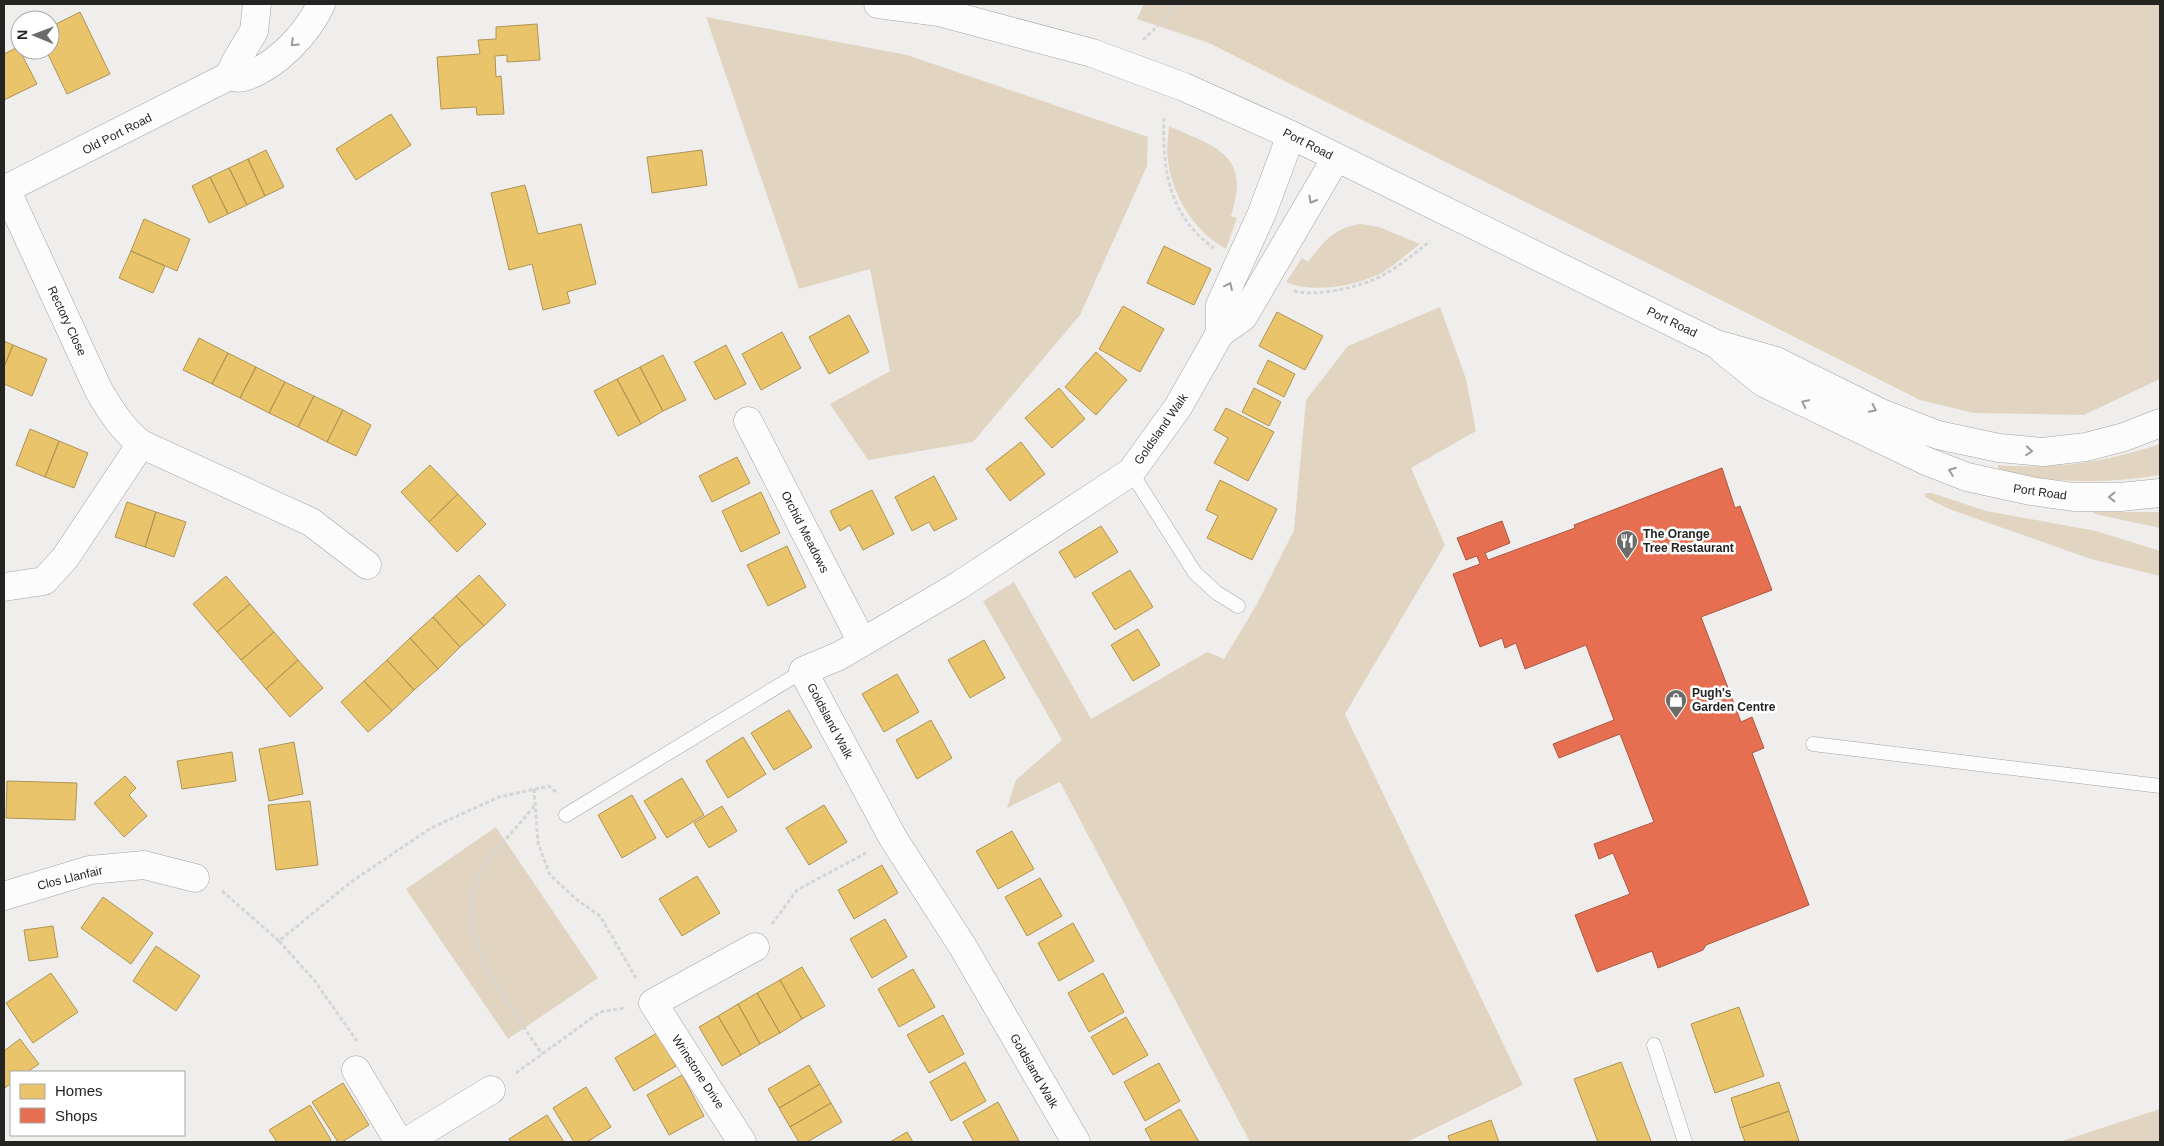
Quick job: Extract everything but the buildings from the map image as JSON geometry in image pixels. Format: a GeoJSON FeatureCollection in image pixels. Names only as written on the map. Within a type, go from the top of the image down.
{"type":"FeatureCollection","features":[{"type":"Feature","properties":{"kind":"street"},"geometry":{"type":"LineString","coordinates":[[229,76],[234,63],[254,31],[257,4]]}},
{"type":"Feature","properties":{"kind":"street","name":"Old Port Road"},"geometry":{"type":"LineString","coordinates":[[5,189],[229,76],[243,78],[276,60],[298,40],[314,19],[321,4]]}},
{"type":"Feature","properties":{"kind":"street","name":"Port Road"},"geometry":{"type":"LineString","coordinates":[[878,4],[939,12],[1092,53],[1192,91],[1291,135],[1716,344],[1776,361],[1881,413],[1938,435],[1999,448],[2043,452],[2086,447],[2124,437],[2160,423]]}},
{"type":"Feature","properties":{"kind":"street","name":"Goldsland Walk"},"geometry":{"type":"LineString","coordinates":[[1220,333],[1220,305],[1262,213],[1291,135]]}},
{"type":"Feature","properties":{"kind":"street","name":"Goldsland Walk"},"geometry":{"type":"LineString","coordinates":[[1076,1142],[963,948],[894,838],[803,671],[838,656],[958,586],[1131,472],[1178,407],[1220,333],[1242,317],[1336,158]]}},
{"type":"Feature","properties":{"kind":"street","name":"Rectory Close"},"geometry":{"type":"LineString","coordinates":[[5,189],[99,391],[112,414],[127,433],[141,444],[311,522],[367,566]]}},
{"type":"Feature","properties":{"kind":"street","name":"Port Road"},"geometry":{"type":"LineString","coordinates":[[1716,344],[1764,383],[1926,462],[1966,476],[2023,490],[2074,497],[2120,497],[2160,493]]}},
{"type":"Feature","properties":{"kind":"street","name":"Orchid Meadows"},"geometry":{"type":"LineString","coordinates":[[748,421],[862,642]]}},
{"type":"Feature","properties":{"kind":"street"},"geometry":{"type":"LineString","coordinates":[[4,587],[44,581],[65,558],[141,444]]}},
{"type":"Feature","properties":{"kind":"street","name":"Clos Llanfair"},"geometry":{"type":"LineString","coordinates":[[4,896],[90,870],[144,865],[195,878]]}},
{"type":"Feature","properties":{"kind":"street"},"geometry":{"type":"LineString","coordinates":[[653,1003],[755,946]]}},
{"type":"Feature","properties":{"kind":"street","name":"Wrinstone Drive"},"geometry":{"type":"LineString","coordinates":[[653,1003],[742,1142]]}},
{"type":"Feature","properties":{"kind":"street"},"geometry":{"type":"LineString","coordinates":[[356,1070],[399,1142]]}},
{"type":"Feature","properties":{"kind":"street"},"geometry":{"type":"LineString","coordinates":[[406,1142],[491,1090]]}},
{"type":"Feature","properties":{"kind":"lane"},"geometry":{"type":"LineString","coordinates":[[1131,472],[1195,573],[1217,593],[1238,606]]}},
{"type":"Feature","properties":{"kind":"lane"},"geometry":{"type":"LineString","coordinates":[[571,812],[803,671]]}},
{"type":"Feature","properties":{"kind":"lane"},"geometry":{"type":"LineString","coordinates":[[1813,744],[2160,786]]}},
{"type":"Feature","properties":{"kind":"lane"},"geometry":{"type":"LineString","coordinates":[[1654,1045],[1685,1142]]}},
{"type":"Feature","properties":{"kind":"path"},"geometry":{"type":"LineString","coordinates":[[1134,68],[1140,44],[1180,4]]}},
{"type":"Feature","properties":{"kind":"path"},"geometry":{"type":"LineString","coordinates":[[1164,118],[1163,146],[1168,186],[1186,222],[1212,247],[1240,264]]}},
{"type":"Feature","properties":{"kind":"path"},"geometry":{"type":"LineString","coordinates":[[1264,280],[1302,293],[1351,288],[1368,284],[1382,277],[1430,241]]}},
{"type":"Feature","properties":{"kind":"path"},"geometry":{"type":"LineString","coordinates":[[279,941],[351,882],[431,828],[499,797],[549,786],[571,812]]}},
{"type":"Feature","properties":{"kind":"path"},"geometry":{"type":"LineString","coordinates":[[491,1090],[600,1012],[653,1003],[600,916],[576,899],[550,875],[538,843],[534,789]]}},
{"type":"Feature","properties":{"kind":"path"},"geometry":{"type":"LineString","coordinates":[[534,805],[486,865],[476,882],[472,905],[478,948],[486,967],[542,1054]]}},
{"type":"Feature","properties":{"kind":"path"},"geometry":{"type":"LineString","coordinates":[[755,946],[797,890],[894,838]]}},
{"type":"Feature","properties":{"kind":"path"},"geometry":{"type":"LineString","coordinates":[[195,878],[223,891],[279,941],[314,980],[370,1060],[356,1070]]}},
{"type":"Feature","properties":{"kind":"shaded area"},"geometry":{"type":"Polygon","coordinates":[[[1144,4],[2160,4],[2160,379],[2084,415],[1974,413],[1920,400],[1209,43],[1137,19],[1144,4]]]}},
{"type":"Feature","properties":{"kind":"shaded area"},"geometry":{"type":"Polygon","coordinates":[[[706,17],[907,55],[1148,137],[1147,166],[1080,315],[973,442],[868,460],[830,404],[890,371],[870,269],[799,289],[706,17]]]}},
{"type":"Feature","properties":{"kind":"shaded area"},"geometry":{"type":"Polygon","coordinates":[[[1169,126],[1215,148],[1226,156],[1233,166],[1236,179],[1236,195],[1231,216],[1237,218],[1226,249],[1204,233],[1180,200],[1168,161],[1169,126]]]}},
{"type":"Feature","properties":{"kind":"shaded area"},"geometry":{"type":"Polygon","coordinates":[[[1361,224],[1379,227],[1420,244],[1383,272],[1361,281],[1322,288],[1297,286],[1286,282],[1302,258],[1308,262],[1330,237],[1344,228],[1361,224]]]}},
{"type":"Feature","properties":{"kind":"shaded area"},"geometry":{"type":"Polygon","coordinates":[[[1440,307],[1466,379],[1476,431],[1411,468],[1445,545],[1345,714],[1523,1085],[1407,1142],[1250,1142],[1060,782],[1007,808],[1016,780],[1062,740],[983,601],[1014,582],[1091,719],[1207,652],[1224,659],[1257,604],[1294,530],[1306,400],[1348,346],[1440,307]]]}},
{"type":"Feature","properties":{"kind":"shaded area"},"geometry":{"type":"Polygon","coordinates":[[[2160,444],[2160,475],[2120,480],[2079,481],[2038,478],[1998,470],[1998,465],[2060,465],[2100,460],[2160,444]]]}},
{"type":"Feature","properties":{"kind":"shaded area"},"geometry":{"type":"Polygon","coordinates":[[[1925,493],[1932,493],[1986,511],[2096,531],[2160,551],[2160,576],[2091,559],[1949,509],[1925,497],[1925,493]]]}},
{"type":"Feature","properties":{"kind":"shaded area"},"geometry":{"type":"Polygon","coordinates":[[[2093,512],[2160,512],[2160,528],[2095,514],[2093,512]]]}},
{"type":"Feature","properties":{"kind":"shaded area"},"geometry":{"type":"Polygon","coordinates":[[[496,827],[598,978],[508,1039],[406,889],[496,827]]]}},
{"type":"Feature","properties":{"kind":"shaded area"},"geometry":{"type":"Polygon","coordinates":[[[2160,1109],[2160,1142],[2059,1142],[2160,1109]]]}},
{"type":"Feature","properties":{"kind":"place","name":"The Orange Tree Restaurant"},"geometry":{"type":"Point","coordinates":[1627,560]}},
{"type":"Feature","properties":{"kind":"place","name":"Pugh's Garden Centre"},"geometry":{"type":"Point","coordinates":[1676,719]}}]}
